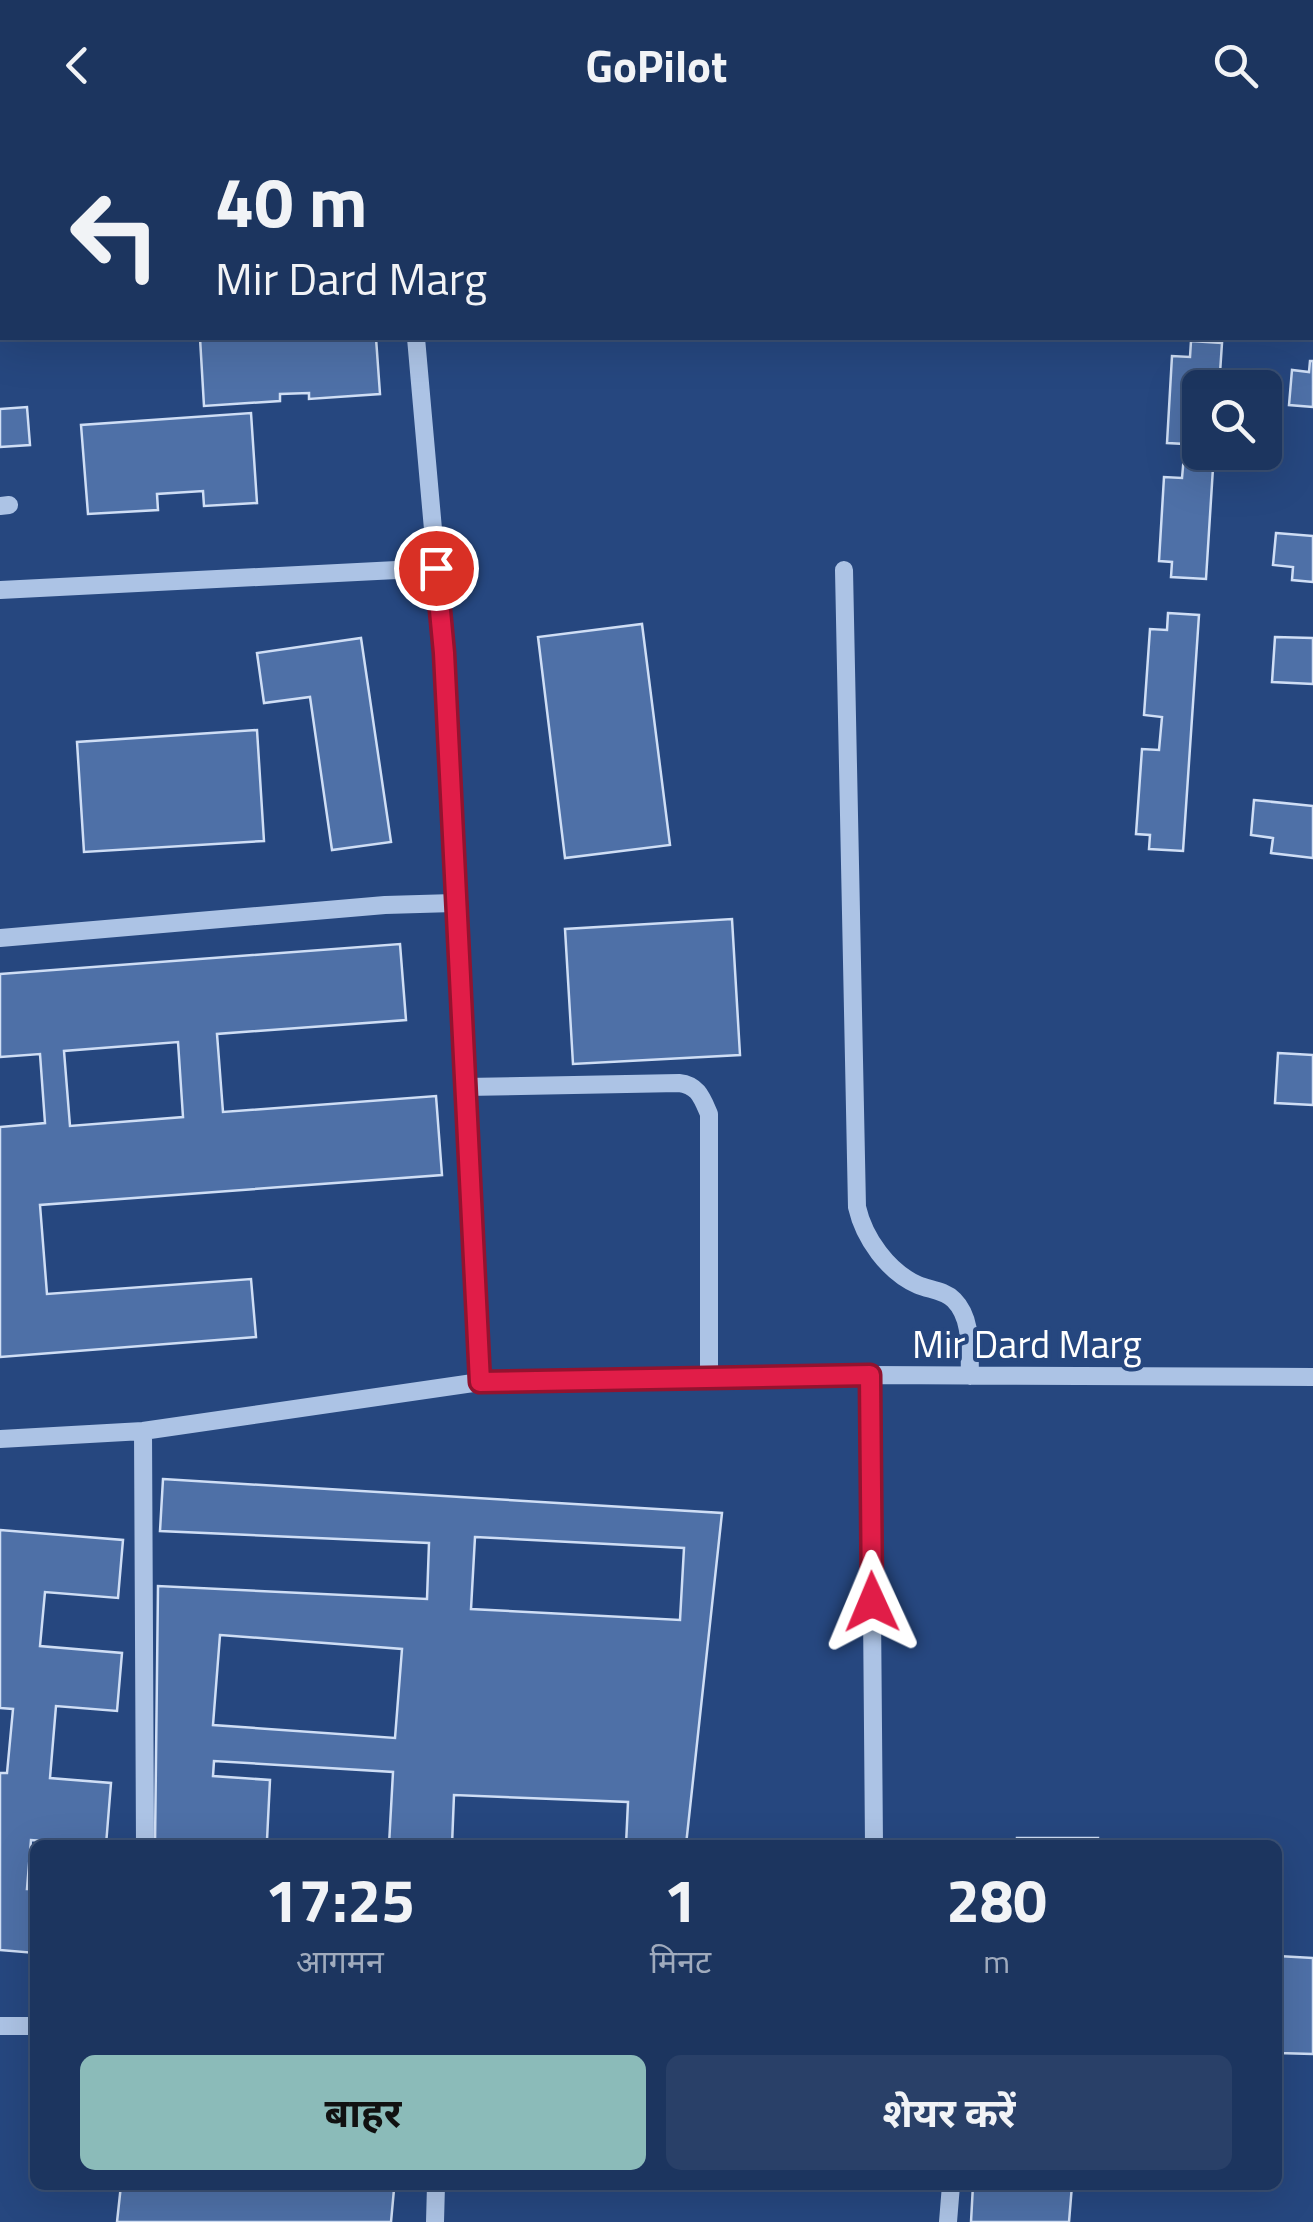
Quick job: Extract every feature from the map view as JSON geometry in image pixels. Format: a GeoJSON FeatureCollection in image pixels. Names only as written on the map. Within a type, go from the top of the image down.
{"type":"FeatureCollection","features":[{"type":"Feature","properties":{"kind":"street"},"geometry":{"type":"LineString","coordinates":[[416,340],[444,653],[480,1382]]}},
{"type":"Feature","properties":{"kind":"street"},"geometry":{"type":"LineString","coordinates":[[0,590],[436,568]]}},
{"type":"Feature","properties":{"kind":"street"},"geometry":{"type":"LineString","coordinates":[[844,570],[856,1207],[862,1228],[884,1258],[915,1284],[940,1291],[954,1300],[968,1330],[970,1376]]}},
{"type":"Feature","properties":{"kind":"street"},"geometry":{"type":"LineString","coordinates":[[0,938],[385,905],[454,903]]}},
{"type":"Feature","properties":{"kind":"street"},"geometry":{"type":"LineString","coordinates":[[465,1087],[679,1083],[691,1084],[699,1092],[710,1114],[709,1378]]}},
{"type":"Feature","properties":{"kind":"street"},"geometry":{"type":"LineString","coordinates":[[870,1375],[874,1840]]}},
{"type":"Feature","properties":{"kind":"street","name":"Mir Dard Marg"},"geometry":{"type":"LineString","coordinates":[[0,1439],[144,1430],[480,1382],[870,1375],[1313,1378]]}},
{"type":"Feature","properties":{"kind":"street"},"geometry":{"type":"LineString","coordinates":[[144,1430],[145,1840]]}},
{"type":"Feature","properties":{"kind":"street"},"geometry":{"type":"LineString","coordinates":[[0,2026],[30,2026]]}},
{"type":"Feature","properties":{"kind":"street"},"geometry":{"type":"LineString","coordinates":[[435,2222],[436,2190]]}},
{"type":"Feature","properties":{"kind":"street"},"geometry":{"type":"LineString","coordinates":[[948,2222],[950,2190]]}},
{"type":"Feature","properties":{"kind":"building"},"geometry":{"type":"Polygon","coordinates":[[[200,340],[376,340],[380,394],[309,399],[309,393],[280,394],[280,401],[204,406],[200,340]]]}},
{"type":"Feature","properties":{"kind":"building"},"geometry":{"type":"Polygon","coordinates":[[[1191,341],[1222,343],[1220,370],[1182,370],[1182,444],[1167,443],[1172,356],[1190,357],[1191,341]]]}},
{"type":"Feature","properties":{"kind":"building"},"geometry":{"type":"Polygon","coordinates":[[[1310,361],[1313,407],[1289,405],[1292,370],[1309,372],[1310,361]]]}},
{"type":"Feature","properties":{"kind":"building"},"geometry":{"type":"Polygon","coordinates":[[[27,407],[30,445],[0,447],[0,409],[27,407]]]}},
{"type":"Feature","properties":{"kind":"building"},"geometry":{"type":"Polygon","coordinates":[[[251,413],[257,503],[204,506],[203,491],[157,494],[158,510],[88,514],[81,425],[251,413]]]}},
{"type":"Feature","properties":{"kind":"building"},"geometry":{"type":"Polygon","coordinates":[[[1183,470],[1213,470],[1206,579],[1171,577],[1172,562],[1159,561],[1164,477],[1182,478],[1183,470]]]}},
{"type":"Feature","properties":{"kind":"building"},"geometry":{"type":"Polygon","coordinates":[[[1276,533],[1313,536],[1313,582],[1292,580],[1293,567],[1273,565],[1276,533]]]}},
{"type":"Feature","properties":{"kind":"building"},"geometry":{"type":"Polygon","coordinates":[[[1168,613],[1199,615],[1183,851],[1149,849],[1150,835],[1136,834],[1142,749],[1159,750],[1162,717],[1144,715],[1150,629],[1167,630],[1168,613]]]}},
{"type":"Feature","properties":{"kind":"building"},"geometry":{"type":"Polygon","coordinates":[[[642,624],[670,845],[565,858],[538,637],[642,624]]]}},
{"type":"Feature","properties":{"kind":"building"},"geometry":{"type":"Polygon","coordinates":[[[1275,637],[1313,638],[1313,684],[1272,682],[1275,637]]]}},
{"type":"Feature","properties":{"kind":"building"},"geometry":{"type":"Polygon","coordinates":[[[361,638],[391,842],[332,850],[310,697],[264,703],[257,653],[361,638]]]}},
{"type":"Feature","properties":{"kind":"building"},"geometry":{"type":"Polygon","coordinates":[[[257,730],[264,841],[84,852],[77,742],[257,730]]]}},
{"type":"Feature","properties":{"kind":"building"},"geometry":{"type":"Polygon","coordinates":[[[1254,800],[1313,806],[1313,858],[1271,853],[1273,838],[1251,835],[1254,800]]]}},
{"type":"Feature","properties":{"kind":"building"},"geometry":{"type":"Polygon","coordinates":[[[732,919],[740,1055],[573,1064],[565,929],[732,919]]]}},
{"type":"Feature","properties":{"kind":"building"},"geometry":{"type":"Polygon","coordinates":[[[400,944],[406,1020],[217,1034],[223,1112],[436,1096],[442,1175],[40,1205],[47,1294],[251,1279],[256,1337],[0,1357],[0,1127],[45,1123],[40,1054],[0,1057],[0,974],[400,944]]]}},
{"type":"Feature","properties":{"kind":"building"},"geometry":{"type":"Polygon","coordinates":[[[178,1042],[183,1117],[70,1126],[64,1051],[178,1042]]]}},
{"type":"Feature","properties":{"kind":"building"},"geometry":{"type":"Polygon","coordinates":[[[1278,1053],[1313,1055],[1313,1105],[1275,1103],[1278,1053]]]}},
{"type":"Feature","properties":{"kind":"building"},"geometry":{"type":"Polygon","coordinates":[[[163,1479],[722,1513],[687,1840],[626,1840],[628,1802],[454,1795],[452,1840],[389,1840],[393,1772],[214,1761],[213,1776],[270,1780],[267,1840],[155,1840],[158,1586],[427,1599],[429,1543],[160,1531],[163,1479]],[[475,1537],[471,1609],[680,1620],[684,1548],[475,1537]],[[220,1635],[213,1725],[395,1738],[402,1649],[220,1635]]]}},
{"type":"Feature","properties":{"kind":"building"},"geometry":{"type":"Polygon","coordinates":[[[0,1530],[123,1540],[118,1598],[45,1592],[40,1646],[122,1653],[117,1711],[56,1706],[50,1778],[111,1783],[106,1840],[30,1840],[30,1953],[0,1950],[0,1773],[7,1773],[13,1709],[0,1708],[0,1530]]]}},
{"type":"Feature","properties":{"kind":"building"},"geometry":{"type":"Polygon","coordinates":[[[1017,1838],[1098,1838],[1098,1840],[1017,1838]]]}},
{"type":"Feature","properties":{"kind":"building"},"geometry":{"type":"Polygon","coordinates":[[[1282,1956],[1313,1958],[1313,2054],[1282,2053],[1282,1956]]]}},
{"type":"Feature","properties":{"kind":"building"},"geometry":{"type":"Polygon","coordinates":[[[120,2190],[394,2190],[391,2222],[117,2222],[120,2190]]]}},
{"type":"Feature","properties":{"kind":"building"},"geometry":{"type":"Polygon","coordinates":[[[973,2190],[1072,2190],[1069,2222],[971,2222],[973,2190]]]}},
{"type":"Feature","properties":{"kind":"route"},"geometry":{"type":"LineString","coordinates":[[436,568],[444,653],[480,1382],[870,1375],[872,1602]]}}]}
